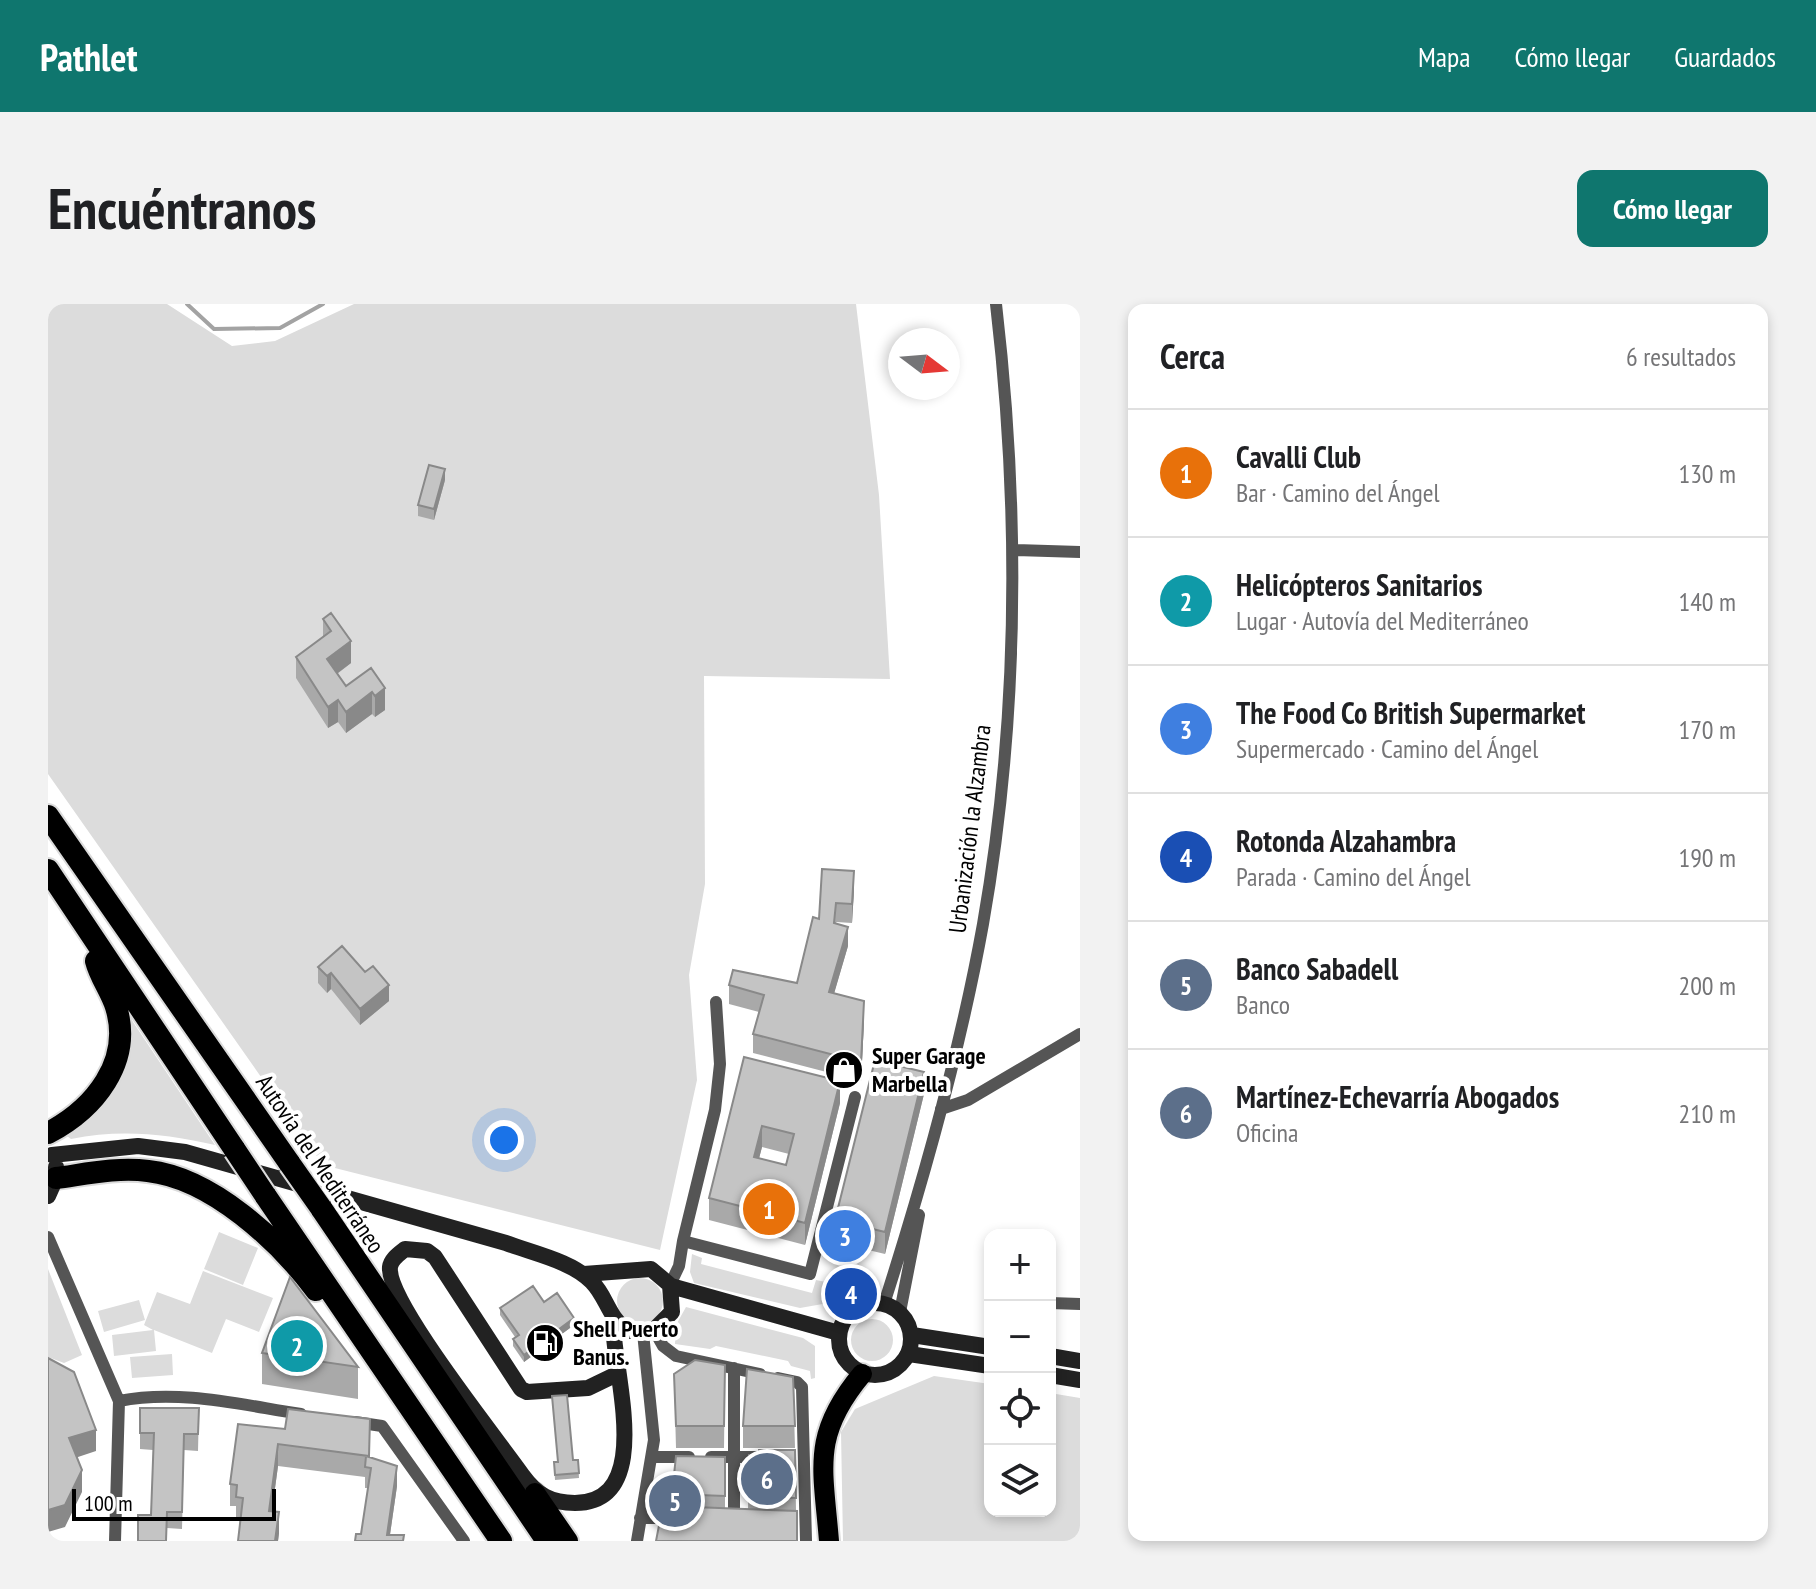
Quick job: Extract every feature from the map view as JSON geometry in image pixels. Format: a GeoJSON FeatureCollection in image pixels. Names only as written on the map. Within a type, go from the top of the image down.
{"type":"FeatureCollection","features":[{"type":"Feature","properties":{"kind":"highway","name":"Autovía del Mediterráneo"},"geometry":{"type":"LineString","coordinates":[[48,816],[337,1229],[348,1253],[547,1541]]}},
{"type":"Feature","properties":{"kind":"highway"},"geometry":{"type":"LineString","coordinates":[[48,870],[333,1293],[346,1318],[501,1541]]}},
{"type":"Feature","properties":{"kind":"highway"},"geometry":{"type":"LineString","coordinates":[[49,1146],[97,1095],[114,1066],[119,1047],[116,1007],[97,965],[92,936]]}},
{"type":"Feature","properties":{"kind":"highway"},"geometry":{"type":"LineString","coordinates":[[52,1187],[109,1171],[150,1171],[204,1189],[240,1213],[280,1250],[322,1298],[346,1318]]}},
{"type":"Feature","properties":{"kind":"highway"},"geometry":{"type":"LineString","coordinates":[[337,1229],[356,1246],[404,1307]]}},
{"type":"Feature","properties":{"kind":"main road"},"geometry":{"type":"LineString","coordinates":[[829,1541],[823,1464],[827,1433],[838,1403],[862,1374]]}},
{"type":"Feature","properties":{"kind":"main road"},"geometry":{"type":"LineString","coordinates":[[535,1493],[568,1541]]}},
{"type":"Feature","properties":{"kind":"street","name":"Urbanización la Alzambra"},"geometry":{"type":"LineString","coordinates":[[926,1168],[983,924],[1004,766],[1014,550],[1007,395],[996,304]]}},
{"type":"Feature","properties":{"kind":"street"},"geometry":{"type":"LineString","coordinates":[[1014,550],[1080,552]]}},
{"type":"Feature","properties":{"kind":"street"},"geometry":{"type":"LineString","coordinates":[[672,1312],[669,1283],[681,1249],[715,1110],[720,1064],[716,1002]]}},
{"type":"Feature","properties":{"kind":"street"},"geometry":{"type":"LineString","coordinates":[[941,1109],[968,1100],[1080,1034]]}},
{"type":"Feature","properties":{"kind":"street"},"geometry":{"type":"LineString","coordinates":[[681,1249],[810,1274],[855,1097]]}},
{"type":"Feature","properties":{"kind":"street"},"geometry":{"type":"LineString","coordinates":[[52,1187],[49,1146],[138,1146],[185,1152],[506,1243],[584,1274],[651,1269],[669,1283],[713,1300],[839,1333]]}},
{"type":"Feature","properties":{"kind":"street"},"geometry":{"type":"LineString","coordinates":[[884,1304],[926,1168]]}},
{"type":"Feature","properties":{"kind":"street"},"geometry":{"type":"LineString","coordinates":[[900,1312],[926,1168]]}},
{"type":"Feature","properties":{"kind":"street"},"geometry":{"type":"LineString","coordinates":[[48,1237],[119,1401],[115,1541]]}},
{"type":"Feature","properties":{"kind":"street"},"geometry":{"type":"LineString","coordinates":[[617,1374],[588,1388],[527,1392],[514,1382],[427,1251],[405,1249],[392,1261],[391,1280],[404,1307],[535,1493],[560,1503],[583,1502],[602,1495],[614,1483],[621,1469],[626,1445],[610,1288],[624,1272]]}},
{"type":"Feature","properties":{"kind":"street"},"geometry":{"type":"LineString","coordinates":[[584,1274],[611,1314],[629,1331],[648,1332],[676,1356],[797,1382],[802,1387],[797,1457],[806,1541]]}},
{"type":"Feature","properties":{"kind":"street"},"geometry":{"type":"LineString","coordinates":[[648,1332],[686,1300],[713,1300]]}},
{"type":"Feature","properties":{"kind":"street"},"geometry":{"type":"LineString","coordinates":[[872,1303],[884,1304],[900,1312],[912,1335],[909,1354],[901,1366],[875,1376],[862,1374],[841,1353],[839,1333],[851,1312],[872,1303]]}},
{"type":"Feature","properties":{"kind":"street"},"geometry":{"type":"LineString","coordinates":[[1056,1303],[1080,1304]]}},
{"type":"Feature","properties":{"kind":"street"},"geometry":{"type":"LineString","coordinates":[[637,1541],[652,1457],[653,1411],[648,1332]]}},
{"type":"Feature","properties":{"kind":"street"},"geometry":{"type":"LineString","coordinates":[[912,1335],[984,1346]]}},
{"type":"Feature","properties":{"kind":"street"},"geometry":{"type":"LineString","coordinates":[[909,1354],[984,1365]]}},
{"type":"Feature","properties":{"kind":"street"},"geometry":{"type":"LineString","coordinates":[[1056,1357],[1080,1361]]}},
{"type":"Feature","properties":{"kind":"street"},"geometry":{"type":"LineString","coordinates":[[734,1368],[734,1519]]}},
{"type":"Feature","properties":{"kind":"street"},"geometry":{"type":"LineString","coordinates":[[1056,1376],[1080,1380]]}},
{"type":"Feature","properties":{"kind":"street"},"geometry":{"type":"LineString","coordinates":[[119,1401],[150,1395],[181,1396],[321,1417]]}},
{"type":"Feature","properties":{"kind":"street"},"geometry":{"type":"LineString","coordinates":[[336,1419],[382,1426],[464,1541]]}},
{"type":"Feature","properties":{"kind":"street"},"geometry":{"type":"LineString","coordinates":[[652,1457],[776,1457]]}},
{"type":"Feature","properties":{"kind":"street"},"geometry":{"type":"LineString","coordinates":[[640,1518],[687,1518]]}},
{"type":"Feature","properties":{"kind":"street"},"geometry":{"type":"LineString","coordinates":[[718,1519],[748,1520]]}},
{"type":"Feature","properties":{"kind":"street"},"geometry":{"type":"LineString","coordinates":[[791,1523],[805,1524]]}},
{"type":"Feature","properties":{"kind":"shaded area"},"geometry":{"type":"Polygon","coordinates":[[[48,304],[167,304],[232,346],[275,341],[354,304],[856,304],[879,495],[890,679],[704,676],[705,884],[689,975],[697,1080],[660,1250],[323,1165],[48,774],[48,304]]]}},
{"type":"Feature","properties":{"kind":"shaded area"},"geometry":{"type":"Polygon","coordinates":[[[125,1010],[215,1145],[143,1134],[108,1134],[71,1139],[64,1134],[96,1106],[125,1010]]]}},
{"type":"Feature","properties":{"kind":"shaded area"},"geometry":{"type":"Polygon","coordinates":[[[219,1232],[258,1248],[243,1285],[204,1269],[219,1232]]]}},
{"type":"Feature","properties":{"kind":"shaded area"},"geometry":{"type":"Polygon","coordinates":[[[692,1254],[702,1258],[701,1264],[812,1293],[816,1280],[855,1288],[834,1302],[800,1308],[694,1283],[690,1272],[692,1254]]]}},
{"type":"Feature","properties":{"kind":"shaded area"},"geometry":{"type":"Polygon","coordinates":[[[48,1269],[82,1355],[64,1363],[48,1357],[48,1269]]]}},
{"type":"Feature","properties":{"kind":"shaded area"},"geometry":{"type":"Polygon","coordinates":[[[203,1271],[273,1298],[259,1332],[226,1319],[212,1353],[154,1330],[156,1351],[114,1356],[112,1335],[153,1330],[144,1325],[157,1292],[190,1304],[203,1271]]]}},
{"type":"Feature","properties":{"kind":"shaded area"},"geometry":{"type":"Polygon","coordinates":[[[640,1278],[656,1285],[663,1301],[656,1317],[640,1324],[624,1317],[617,1301],[624,1285],[640,1278]]]}},
{"type":"Feature","properties":{"kind":"shaded area"},"geometry":{"type":"Polygon","coordinates":[[[139,1300],[145,1320],[104,1332],[98,1311],[139,1300]]]}},
{"type":"Feature","properties":{"kind":"shaded area"},"geometry":{"type":"Polygon","coordinates":[[[686,1307],[803,1338],[815,1346],[815,1378],[811,1379],[810,1371],[791,1366],[788,1361],[716,1346],[710,1349],[675,1344],[676,1325],[686,1307]]]}},
{"type":"Feature","properties":{"kind":"shaded area"},"geometry":{"type":"Polygon","coordinates":[[[872,1319],[887,1325],[893,1340],[887,1355],[872,1361],[857,1355],[851,1340],[857,1325],[872,1319]]]}},
{"type":"Feature","properties":{"kind":"shaded area"},"geometry":{"type":"Polygon","coordinates":[[[172,1354],[173,1375],[132,1378],[130,1357],[172,1354]]]}},
{"type":"Feature","properties":{"kind":"shaded area"},"geometry":{"type":"Polygon","coordinates":[[[934,1376],[984,1383],[984,1517],[1056,1517],[1056,1394],[1080,1398],[1080,1541],[843,1541],[841,1432],[855,1409],[934,1376]]]}},
{"type":"Feature","properties":{"kind":"building"},"geometry":{"type":"Polygon","coordinates":[[[429,465],[445,469],[434,509],[418,505],[429,465]]]}},
{"type":"Feature","properties":{"kind":"building"},"geometry":{"type":"Polygon","coordinates":[[[331,613],[351,641],[327,659],[346,686],[371,668],[385,688],[375,696],[372,692],[346,712],[338,700],[328,707],[296,657],[331,631],[323,619],[331,613]]]}},
{"type":"Feature","properties":{"kind":"building"},"geometry":{"type":"Polygon","coordinates":[[[822,869],[854,871],[852,904],[836,903],[834,923],[848,927],[829,992],[864,1001],[861,1062],[753,1034],[764,995],[729,985],[733,970],[797,983],[813,917],[819,919],[822,869]]]}},
{"type":"Feature","properties":{"kind":"building"},"geometry":{"type":"Polygon","coordinates":[[[342,946],[365,972],[373,966],[389,985],[360,1009],[331,973],[327,976],[318,967],[342,946]]]}},
{"type":"Feature","properties":{"kind":"building"},"geometry":{"type":"Polygon","coordinates":[[[744,1057],[840,1081],[805,1223],[709,1198],[744,1057]],[[762,1126],[754,1157],[786,1165],[794,1134],[762,1126]]]}},
{"type":"Feature","properties":{"kind":"building"},"geometry":{"type":"Polygon","coordinates":[[[875,1060],[924,1072],[885,1232],[835,1220],[875,1060]]]}},
{"type":"Feature","properties":{"kind":"building"},"geometry":{"type":"Polygon","coordinates":[[[290,1277],[358,1367],[262,1353],[290,1277]]]}},
{"type":"Feature","properties":{"kind":"building"},"geometry":{"type":"Polygon","coordinates":[[[533,1286],[544,1302],[557,1293],[574,1318],[524,1355],[513,1339],[519,1335],[500,1308],[533,1286]]]}},
{"type":"Feature","properties":{"kind":"building"},"geometry":{"type":"Polygon","coordinates":[[[48,1358],[74,1372],[96,1430],[69,1438],[82,1470],[65,1505],[48,1510],[48,1358]]]}},
{"type":"Feature","properties":{"kind":"building"},"geometry":{"type":"Polygon","coordinates":[[[695,1360],[725,1365],[724,1426],[676,1426],[674,1374],[695,1360]]]}},
{"type":"Feature","properties":{"kind":"building"},"geometry":{"type":"Polygon","coordinates":[[[747,1369],[793,1377],[795,1426],[743,1426],[747,1369]]]}},
{"type":"Feature","properties":{"kind":"building"},"geometry":{"type":"Polygon","coordinates":[[[567,1395],[573,1460],[578,1460],[579,1473],[555,1475],[554,1462],[558,1462],[552,1396],[567,1395]]]}},
{"type":"Feature","properties":{"kind":"building"},"geometry":{"type":"Polygon","coordinates":[[[140,1408],[199,1408],[198,1434],[184,1434],[182,1512],[167,1512],[166,1541],[138,1541],[138,1515],[151,1515],[154,1433],[140,1433],[140,1408]]]}},
{"type":"Feature","properties":{"kind":"building"},"geometry":{"type":"Polygon","coordinates":[[[288,1409],[370,1419],[369,1456],[278,1444],[269,1511],[279,1512],[275,1541],[238,1541],[243,1498],[236,1497],[237,1485],[230,1484],[238,1424],[285,1429],[288,1409]]]}},
{"type":"Feature","properties":{"kind":"building"},"geometry":{"type":"Polygon","coordinates":[[[759,1450],[795,1450],[796,1498],[748,1497],[749,1455],[759,1455],[759,1450]]]}},
{"type":"Feature","properties":{"kind":"building"},"geometry":{"type":"Polygon","coordinates":[[[366,1456],[397,1466],[387,1535],[404,1535],[403,1541],[355,1541],[356,1534],[361,1534],[371,1468],[365,1467],[366,1456]]]}},
{"type":"Feature","properties":{"kind":"building"},"geometry":{"type":"Polygon","coordinates":[[[676,1456],[725,1457],[725,1496],[672,1494],[676,1456]]]}},
{"type":"Feature","properties":{"kind":"building"},"geometry":{"type":"Polygon","coordinates":[[[668,1506],[797,1511],[797,1541],[656,1541],[662,1510],[668,1506]]]}},
{"type":"Feature","properties":{"kind":"waterway"},"geometry":{"type":"LineString","coordinates":[[187,304],[214,329],[280,328],[323,304]]}},
{"type":"Feature","properties":{"kind":"place","name":"Super Garage Marbella"},"geometry":{"type":"Point","coordinates":[844,1070]}},
{"type":"Feature","properties":{"kind":"place","name":"Cavalli Club"},"geometry":{"type":"Point","coordinates":[769,1209]}},
{"type":"Feature","properties":{"kind":"place","name":"The Food Co British Supermarket"},"geometry":{"type":"Point","coordinates":[845,1236]}},
{"type":"Feature","properties":{"kind":"place","name":"Rotonda Alzahambra"},"geometry":{"type":"Point","coordinates":[851,1294]}},
{"type":"Feature","properties":{"kind":"place","name":"Shell Puerto Banus."},"geometry":{"type":"Point","coordinates":[545,1343]}},
{"type":"Feature","properties":{"kind":"place","name":"Helicópteros Sanitarios"},"geometry":{"type":"Point","coordinates":[297,1346]}},
{"type":"Feature","properties":{"kind":"place","name":"Martínez-Echevarría Abogados"},"geometry":{"type":"Point","coordinates":[767,1479]}},
{"type":"Feature","properties":{"kind":"place","name":"Banco Sabadell"},"geometry":{"type":"Point","coordinates":[675,1501]}}]}
